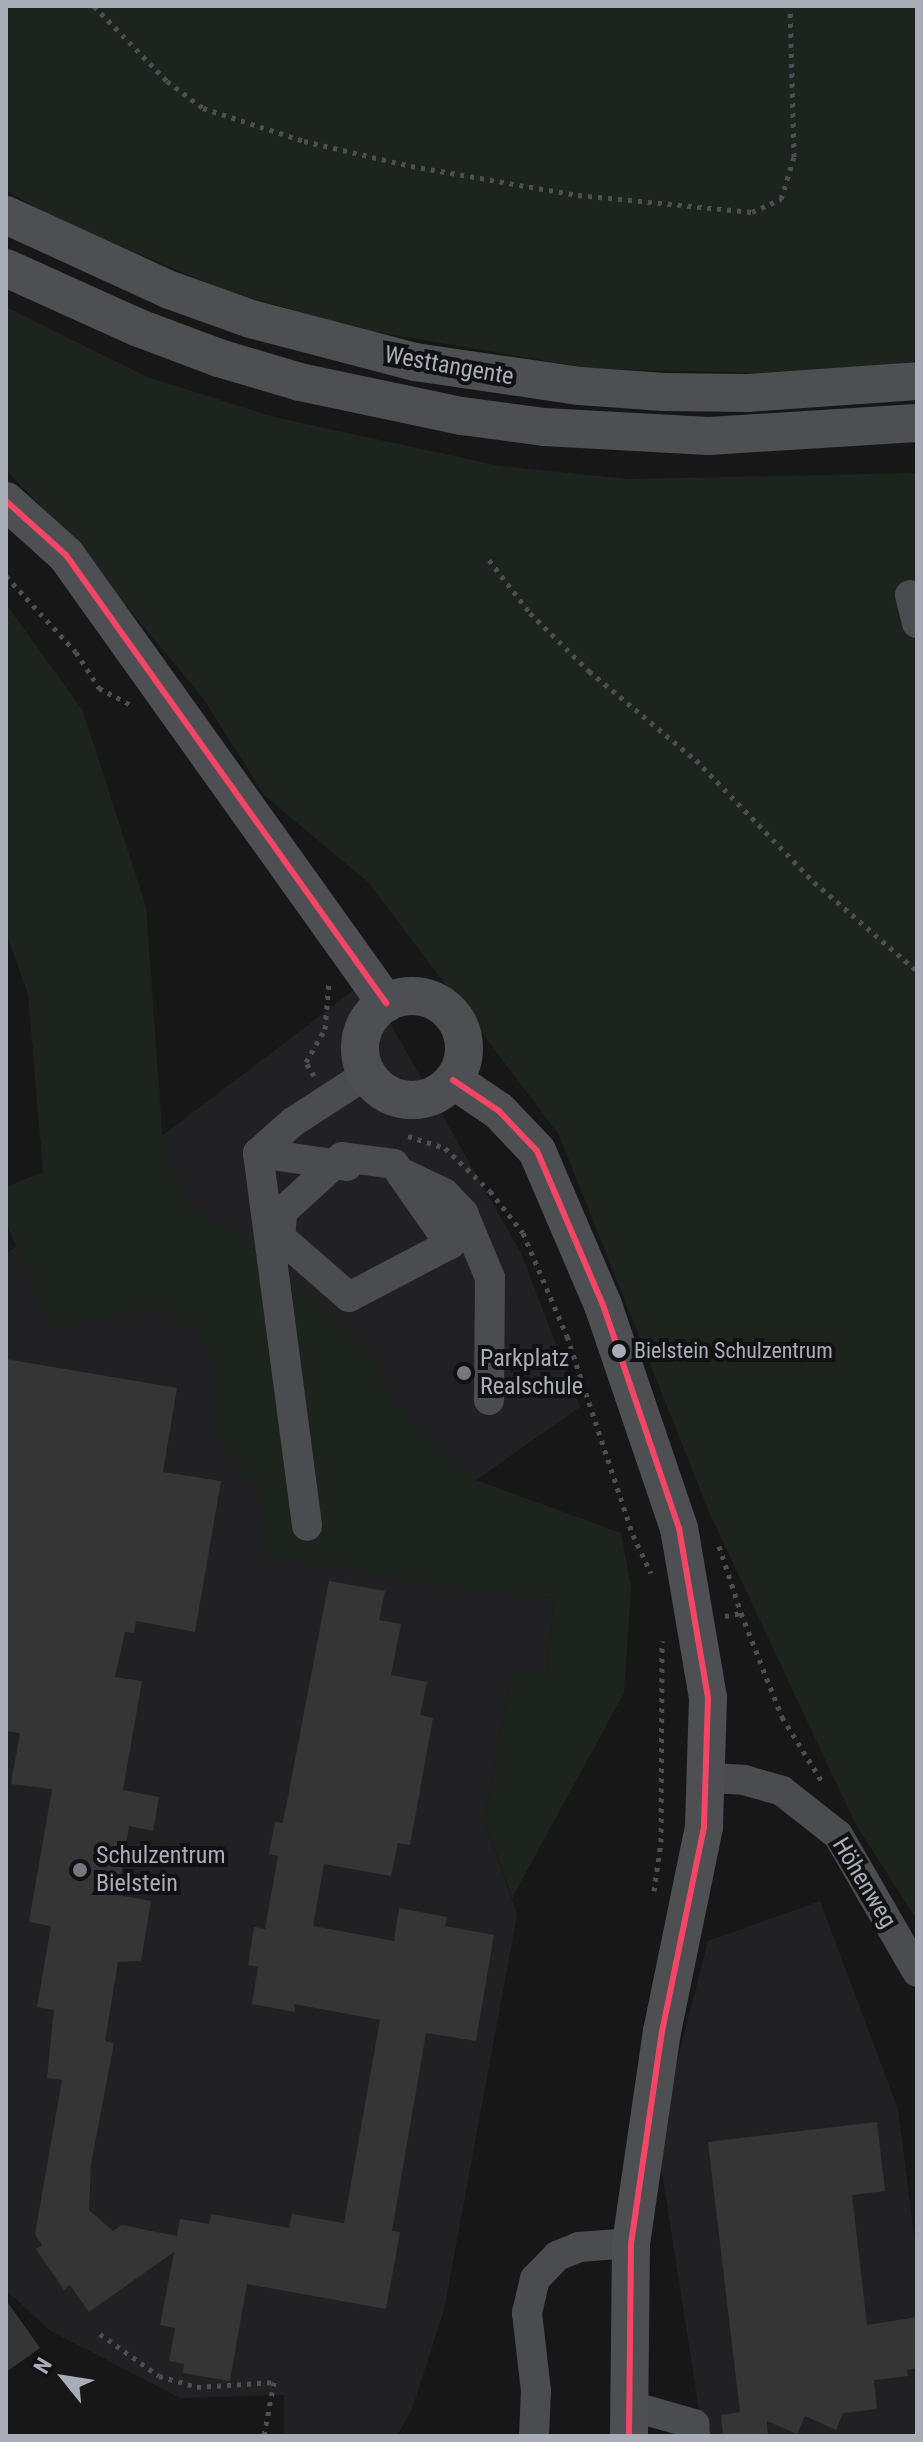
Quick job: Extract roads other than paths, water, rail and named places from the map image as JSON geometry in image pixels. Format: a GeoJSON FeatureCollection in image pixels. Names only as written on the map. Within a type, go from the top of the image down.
{"type":"FeatureCollection","features":[{"type":"Feature","properties":{"kind":"main road","name":"Westtangente"},"geometry":{"type":"LineString","coordinates":[[6,215],[170,290],[278,327],[415,362],[580,386],[664,392],[747,393],[917,381]]}},
{"type":"Feature","properties":{"kind":"main road","name":"Westtangente"},"geometry":{"type":"LineString","coordinates":[[6,268],[139,328],[219,358],[300,382],[462,416],[585,430],[709,436],[917,423]]}},
{"type":"Feature","properties":{"kind":"main road"},"geometry":{"type":"LineString","coordinates":[[6,501],[66,555],[386,1003]]}},
{"type":"Feature","properties":{"kind":"main road"},"geometry":{"type":"LineString","coordinates":[[409,996],[426,997],[455,1017],[465,1049],[453,1080],[425,1099],[408,1100],[377,1087],[367,1074],[361,1040],[366,1023],[386,1003],[409,996]]}},
{"type":"Feature","properties":{"kind":"main road"},"geometry":{"type":"LineString","coordinates":[[453,1080],[499,1111],[537,1151],[603,1305],[679,1528],[680,1622],[708,1698],[709,1778],[689,1917],[662,2031],[631,2243],[630,2421]]}},
{"type":"Feature","properties":{"kind":"street"},"geometry":{"type":"LineString","coordinates":[[258,1153],[367,1074]]}},
{"type":"Feature","properties":{"kind":"street"},"geometry":{"type":"LineString","coordinates":[[258,1153],[334,1164]]}},
{"type":"Feature","properties":{"kind":"street"},"geometry":{"type":"LineString","coordinates":[[258,1153],[307,1526]]}},
{"type":"Feature","properties":{"kind":"street"},"geometry":{"type":"LineString","coordinates":[[342,1157],[394,1164],[399,1171],[450,1244],[349,1297],[280,1237],[282,1212],[342,1157]]}},
{"type":"Feature","properties":{"kind":"street"},"geometry":{"type":"LineString","coordinates":[[399,1171],[444,1193],[463,1213],[490,1278],[489,1400]]}},
{"type":"Feature","properties":{"kind":"street","name":"Höhenweg"},"geometry":{"type":"LineString","coordinates":[[709,1778],[744,1780],[782,1791],[838,1835],[917,1972]]}},
{"type":"Feature","properties":{"kind":"street"},"geometry":{"type":"LineString","coordinates":[[534,2436],[536,2391],[527,2313],[535,2279],[557,2256],[579,2247],[631,2243]]}},
{"type":"Feature","properties":{"kind":"street"},"geometry":{"type":"LineString","coordinates":[[630,2421],[694,2424],[695,2436]]}},
{"type":"Feature","properties":{"kind":"place","name":"Bielstein Schulzentrum"},"geometry":{"type":"Point","coordinates":[619,1351]}},
{"type":"Feature","properties":{"kind":"place","name":"Parkplatz Realschule"},"geometry":{"type":"Point","coordinates":[464,1373]}},
{"type":"Feature","properties":{"kind":"place","name":"Schulzentrum Bielstein"},"geometry":{"type":"Point","coordinates":[80,1870]}}]}
